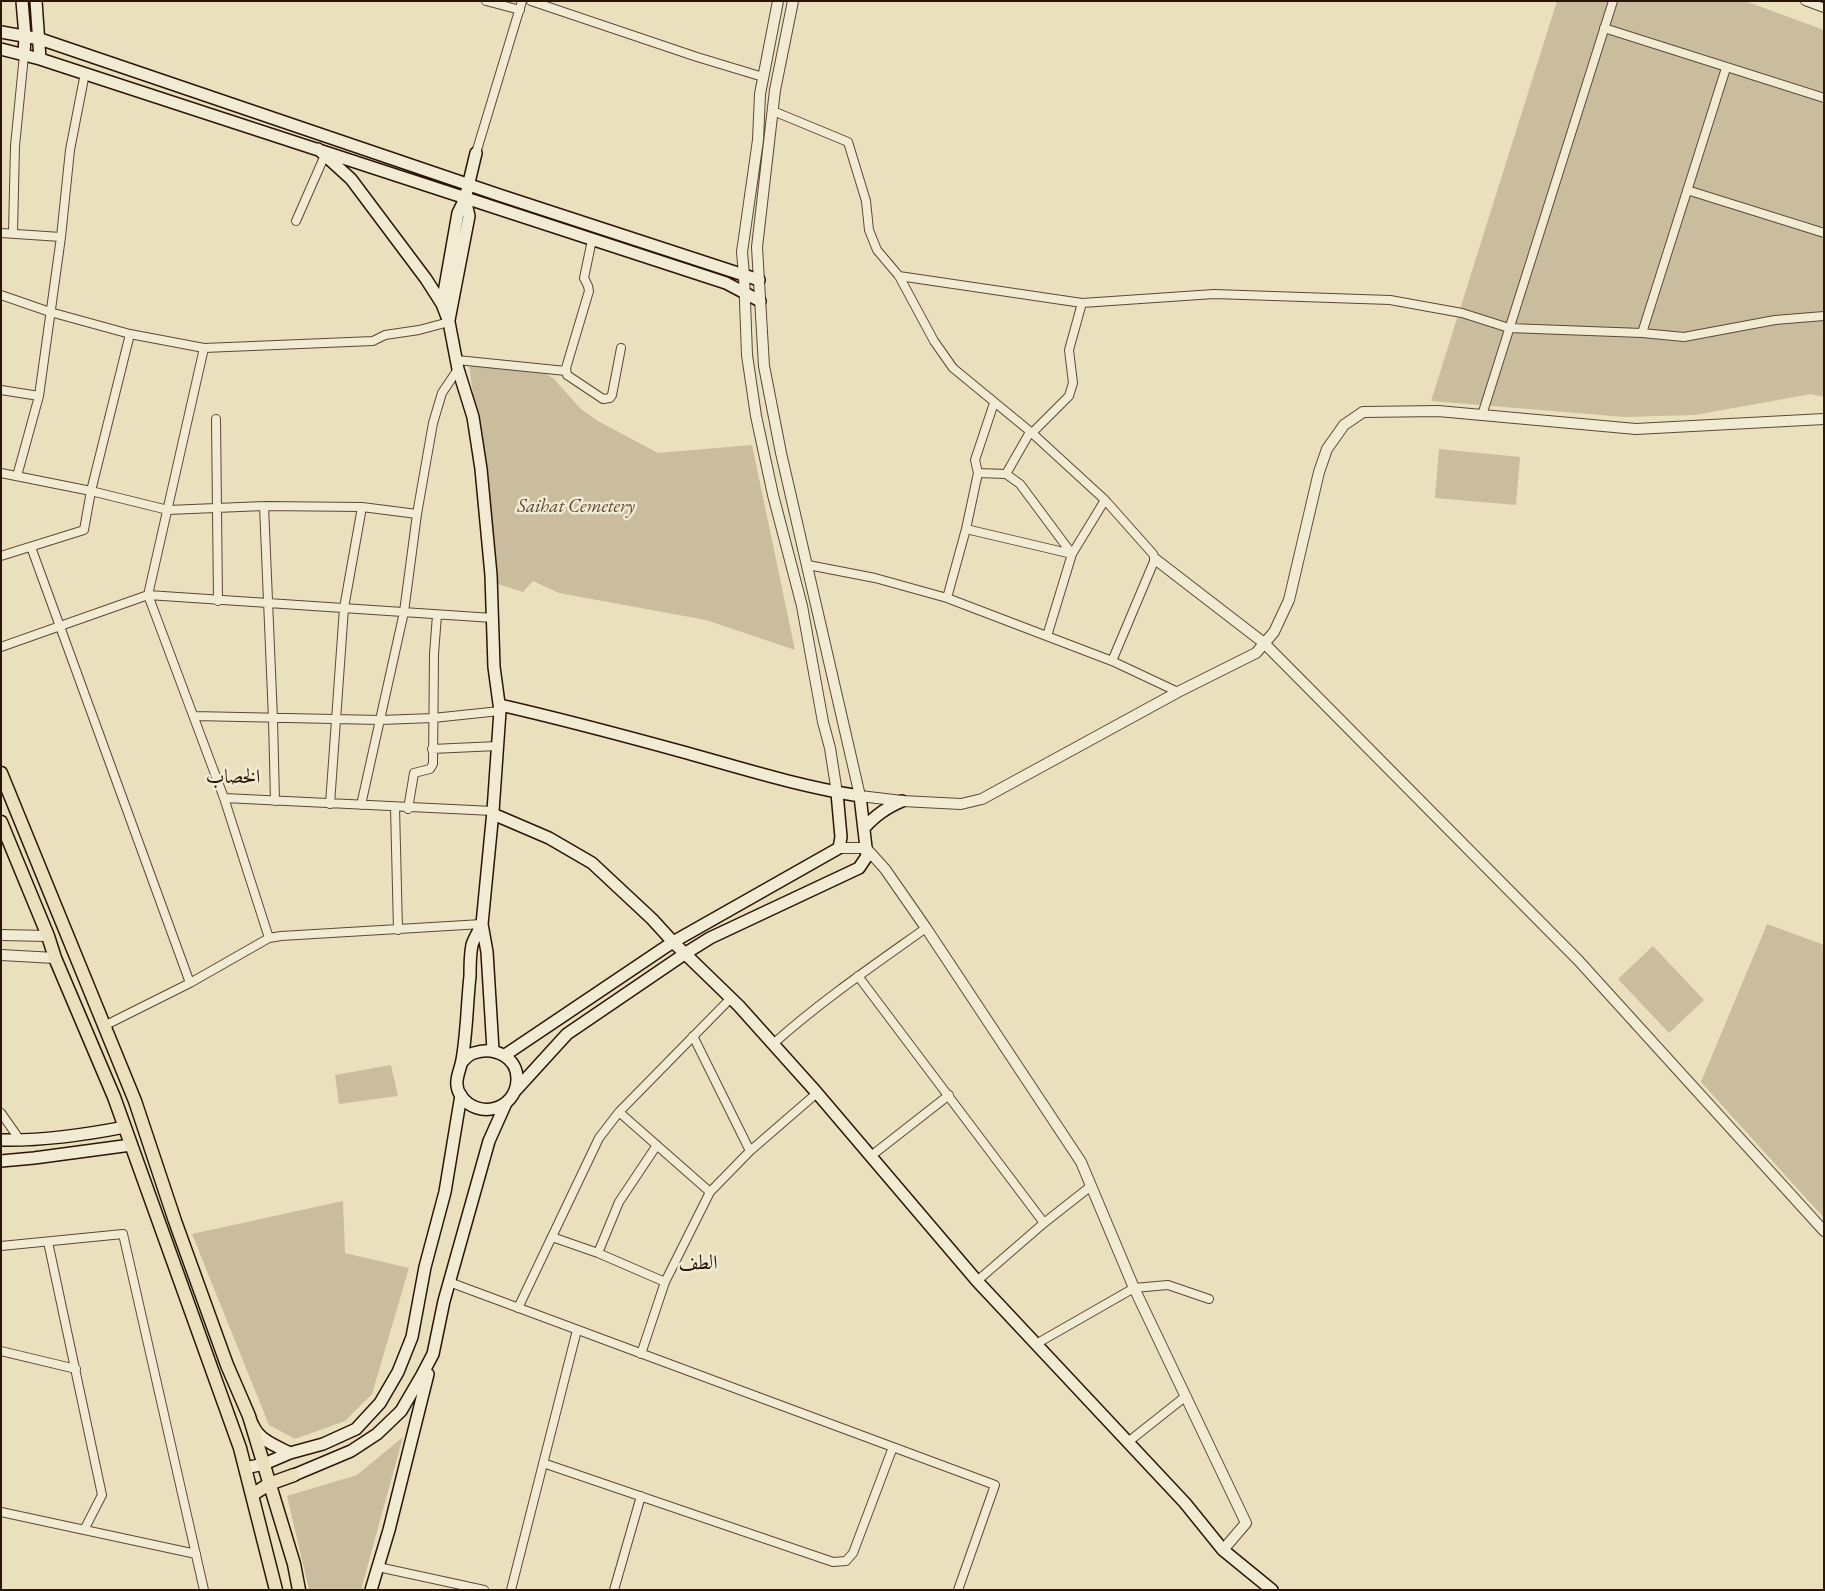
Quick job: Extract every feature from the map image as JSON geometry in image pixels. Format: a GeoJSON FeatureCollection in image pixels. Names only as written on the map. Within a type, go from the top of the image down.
{"type":"FeatureCollection","features":[{"type":"Feature","properties":{"kind":"main road"},"geometry":{"type":"LineString","coordinates":[[22,1],[25,36],[24,55]]}},
{"type":"Feature","properties":{"kind":"main road"},"geometry":{"type":"LineString","coordinates":[[36,1],[40,59]]}},
{"type":"Feature","properties":{"kind":"main road"},"geometry":{"type":"LineString","coordinates":[[1,32],[40,39],[469,185],[759,280]]}},
{"type":"Feature","properties":{"kind":"main road"},"geometry":{"type":"LineString","coordinates":[[1,49],[85,73],[726,284],[760,301]]}},
{"type":"Feature","properties":{"kind":"main road"},"geometry":{"type":"LineString","coordinates":[[321,152],[351,179],[426,279],[442,304],[449,322],[457,364],[473,417],[481,470],[491,575],[494,667],[500,708],[493,813],[482,924],[487,952],[493,1050]]}},
{"type":"Feature","properties":{"kind":"main road"},"geometry":{"type":"LineString","coordinates":[[442,304],[458,213],[465,199],[476,153]]}},
{"type":"Feature","properties":{"kind":"main road"},"geometry":{"type":"LineString","coordinates":[[449,322],[469,216],[465,199]]}},
{"type":"Feature","properties":{"kind":"main road"},"geometry":{"type":"LineString","coordinates":[[371,1590],[391,1521],[449,1282],[489,1141],[506,1104],[515,1091],[567,1034],[710,938],[859,868],[867,856],[860,796],[837,793],[500,708]]}},
{"type":"Feature","properties":{"kind":"main road"},"geometry":{"type":"LineString","coordinates":[[1,773],[135,1101],[175,1221],[227,1365],[254,1429],[269,1443],[290,1452]]}},
{"type":"Feature","properties":{"kind":"main road"},"geometry":{"type":"LineString","coordinates":[[505,1056],[673,942],[839,848],[841,837],[837,793]]}},
{"type":"Feature","properties":{"kind":"main road"},"geometry":{"type":"LineString","coordinates":[[864,828],[886,808],[902,801]]}},
{"type":"Feature","properties":{"kind":"main road"},"geometry":{"type":"LineString","coordinates":[[493,813],[549,838],[592,863],[652,919],[731,998],[773,1044],[977,1281],[1185,1503],[1223,1550],[1272,1590]]}},
{"type":"Feature","properties":{"kind":"main road"},"geometry":{"type":"LineString","coordinates":[[1,822],[48,936],[55,958],[114,1097],[240,1448],[276,1590]]}},
{"type":"Feature","properties":{"kind":"main road"},"geometry":{"type":"LineString","coordinates":[[245,1468],[264,1464],[290,1452],[323,1444],[356,1429],[380,1403],[398,1372],[412,1337],[425,1267],[445,1192],[461,1095],[456,1077],[462,1062],[472,946],[482,924]]}},
{"type":"Feature","properties":{"kind":"main road"},"geometry":{"type":"LineString","coordinates":[[462,1062],[472,1053],[493,1050],[505,1056],[514,1067],[517,1079],[515,1091]]}},
{"type":"Feature","properties":{"kind":"main road"},"geometry":{"type":"LineString","coordinates":[[461,1095],[473,1107],[487,1110],[506,1104]]}},
{"type":"Feature","properties":{"kind":"main road"},"geometry":{"type":"LineString","coordinates":[[1,1140],[87,1134],[125,1127]]}},
{"type":"Feature","properties":{"kind":"main road"},"geometry":{"type":"LineString","coordinates":[[1,1160],[34,1158],[131,1144]]}},
{"type":"Feature","properties":{"kind":"main road"},"geometry":{"type":"LineString","coordinates":[[252,1496],[269,1484],[351,1451],[377,1434],[401,1411],[432,1354]]}},
{"type":"Feature","properties":{"kind":"main road"},"geometry":{"type":"LineString","coordinates":[[249,1416],[294,1564],[299,1590]]}},
{"type":"Feature","properties":{"kind":"street"},"geometry":{"type":"LineString","coordinates":[[476,153],[521,5],[486,1]]}},
{"type":"Feature","properties":{"kind":"street"},"geometry":{"type":"LineString","coordinates":[[531,1],[697,57],[763,76]]}},
{"type":"Feature","properties":{"kind":"street"},"geometry":{"type":"LineString","coordinates":[[778,1],[760,94],[758,140],[742,252],[747,355],[756,416],[773,494],[802,606],[837,793]]}},
{"type":"Feature","properties":{"kind":"street"},"geometry":{"type":"LineString","coordinates":[[793,1],[775,90],[757,247],[764,366],[781,453],[860,796],[902,801],[961,804],[982,799],[1178,692],[1256,652],[1274,632],[1290,600],[1319,472],[1327,449],[1344,425],[1363,412],[1438,411],[1636,430],[1824,419]]}},
{"type":"Feature","properties":{"kind":"street"},"geometry":{"type":"LineString","coordinates":[[1482,415],[1613,1]]}},
{"type":"Feature","properties":{"kind":"street"},"geometry":{"type":"LineString","coordinates":[[1805,1],[1824,8]]}},
{"type":"Feature","properties":{"kind":"street"},"geometry":{"type":"LineString","coordinates":[[1604,28],[1824,98]]}},
{"type":"Feature","properties":{"kind":"street"},"geometry":{"type":"LineString","coordinates":[[13,233],[15,146],[24,55]]}},
{"type":"Feature","properties":{"kind":"street"},"geometry":{"type":"LineString","coordinates":[[1642,333],[1726,68]]}},
{"type":"Feature","properties":{"kind":"street"},"geometry":{"type":"LineString","coordinates":[[17,476],[38,396],[61,237],[70,150],[85,73]]}},
{"type":"Feature","properties":{"kind":"street"},"geometry":{"type":"LineString","coordinates":[[773,111],[848,142],[866,201],[869,230],[877,250],[898,276],[934,340],[953,368],[1031,433],[1105,500],[1155,559],[1264,643],[1578,960],[1824,1231]]}},
{"type":"Feature","properties":{"kind":"street"},"geometry":{"type":"LineString","coordinates":[[296,221],[321,152]]}},
{"type":"Feature","properties":{"kind":"street"},"geometry":{"type":"LineString","coordinates":[[1687,190],[1824,233]]}},
{"type":"Feature","properties":{"kind":"street"},"geometry":{"type":"LineString","coordinates":[[1,233],[61,237]]}},
{"type":"Feature","properties":{"kind":"street"},"geometry":{"type":"LineString","coordinates":[[592,240],[584,278],[589,291],[566,371],[569,378],[607,400],[612,394],[621,348]]}},
{"type":"Feature","properties":{"kind":"street"},"geometry":{"type":"LineString","coordinates":[[898,276],[1082,303],[1214,294],[1390,300],[1462,313],[1509,328],[1642,333],[1684,337],[1775,320],[1824,316]]}},
{"type":"Feature","properties":{"kind":"street"},"geometry":{"type":"LineString","coordinates":[[1,295],[50,312],[130,334],[204,348],[373,341],[385,336],[449,322]]}},
{"type":"Feature","properties":{"kind":"street"},"geometry":{"type":"LineString","coordinates":[[1006,474],[1031,433],[1069,396],[1073,383],[1069,350],[1082,303]]}},
{"type":"Feature","properties":{"kind":"street"},"geometry":{"type":"LineString","coordinates":[[1,556],[84,530],[91,491],[130,334]]}},
{"type":"Feature","properties":{"kind":"street"},"geometry":{"type":"LineString","coordinates":[[204,348],[148,596],[224,798],[270,938]]}},
{"type":"Feature","properties":{"kind":"street"},"geometry":{"type":"LineString","coordinates":[[361,805],[404,612],[417,514],[433,423],[442,393],[457,364],[566,371]]}},
{"type":"Feature","properties":{"kind":"street"},"geometry":{"type":"LineString","coordinates":[[1,390],[38,396]]}},
{"type":"Feature","properties":{"kind":"street"},"geometry":{"type":"LineString","coordinates":[[947,598],[966,530],[978,473],[975,460],[994,403]]}},
{"type":"Feature","properties":{"kind":"street"},"geometry":{"type":"LineString","coordinates":[[216,419],[218,601]]}},
{"type":"Feature","properties":{"kind":"street"},"geometry":{"type":"LineString","coordinates":[[1,473],[91,491],[168,510],[264,506],[362,507],[417,514]]}},
{"type":"Feature","properties":{"kind":"street"},"geometry":{"type":"LineString","coordinates":[[978,473],[1006,474],[1020,484],[1072,554]]}},
{"type":"Feature","properties":{"kind":"street"},"geometry":{"type":"LineString","coordinates":[[1047,636],[1072,554],[1105,500]]}},
{"type":"Feature","properties":{"kind":"street"},"geometry":{"type":"LineString","coordinates":[[264,506],[273,719],[274,801]]}},
{"type":"Feature","properties":{"kind":"street"},"geometry":{"type":"LineString","coordinates":[[330,804],[344,608],[362,507]]}},
{"type":"Feature","properties":{"kind":"street"},"geometry":{"type":"LineString","coordinates":[[966,530],[1072,554]]}},
{"type":"Feature","properties":{"kind":"street"},"geometry":{"type":"LineString","coordinates":[[31,547],[190,983]]}},
{"type":"Feature","properties":{"kind":"street"},"geometry":{"type":"LineString","coordinates":[[1112,661],[1155,559]]}},
{"type":"Feature","properties":{"kind":"street"},"geometry":{"type":"LineString","coordinates":[[808,565],[875,578],[947,598],[1112,661],[1178,692]]}},
{"type":"Feature","properties":{"kind":"street"},"geometry":{"type":"LineString","coordinates":[[1,647],[148,596],[268,602],[493,618]]}},
{"type":"Feature","properties":{"kind":"street"},"geometry":{"type":"LineString","coordinates":[[408,808],[412,776],[417,772],[432,767],[434,654],[438,615]]}},
{"type":"Feature","properties":{"kind":"street"},"geometry":{"type":"LineString","coordinates":[[194,716],[380,720],[433,718],[500,708]]}},
{"type":"Feature","properties":{"kind":"street"},"geometry":{"type":"LineString","coordinates":[[432,749],[497,746]]}},
{"type":"Feature","properties":{"kind":"street"},"geometry":{"type":"LineString","coordinates":[[224,798],[493,813]]}},
{"type":"Feature","properties":{"kind":"street"},"geometry":{"type":"LineString","coordinates":[[396,807],[398,930]]}},
{"type":"Feature","properties":{"kind":"street"},"geometry":{"type":"LineString","coordinates":[[839,848],[866,848],[885,869],[1081,1162],[1134,1288],[1246,1523],[1223,1550]]}},
{"type":"Feature","properties":{"kind":"street"},"geometry":{"type":"LineString","coordinates":[[104,1026],[190,983],[270,938],[482,924]]}},
{"type":"Feature","properties":{"kind":"street"},"geometry":{"type":"LineString","coordinates":[[773,1044],[795,1024],[858,976],[926,928]]}},
{"type":"Feature","properties":{"kind":"street"},"geometry":{"type":"LineString","coordinates":[[1,934],[48,936]]}},
{"type":"Feature","properties":{"kind":"street"},"geometry":{"type":"LineString","coordinates":[[1,955],[55,958]]}},
{"type":"Feature","properties":{"kind":"street"},"geometry":{"type":"LineString","coordinates":[[858,976],[1044,1223]]}},
{"type":"Feature","properties":{"kind":"street"},"geometry":{"type":"LineString","coordinates":[[518,1308],[599,1138],[619,1112],[731,998]]}},
{"type":"Feature","properties":{"kind":"street"},"geometry":{"type":"LineString","coordinates":[[693,1036],[750,1151]]}},
{"type":"Feature","properties":{"kind":"street"},"geometry":{"type":"LineString","coordinates":[[641,1354],[665,1282],[710,1192],[750,1151],[817,1093]]}},
{"type":"Feature","properties":{"kind":"street"},"geometry":{"type":"LineString","coordinates":[[871,1156],[948,1095]]}},
{"type":"Feature","properties":{"kind":"street"},"geometry":{"type":"LineString","coordinates":[[619,1112],[710,1192]]}},
{"type":"Feature","properties":{"kind":"street"},"geometry":{"type":"LineString","coordinates":[[1,1113],[20,1140]]}},
{"type":"Feature","properties":{"kind":"street"},"geometry":{"type":"LineString","coordinates":[[598,1253],[620,1202],[657,1146]]}},
{"type":"Feature","properties":{"kind":"street"},"geometry":{"type":"LineString","coordinates":[[977,1281],[1044,1223],[1091,1186]]}},
{"type":"Feature","properties":{"kind":"street"},"geometry":{"type":"LineString","coordinates":[[1,1246],[123,1234],[204,1590]]}},
{"type":"Feature","properties":{"kind":"street"},"geometry":{"type":"LineString","coordinates":[[552,1237],[598,1253],[665,1282]]}},
{"type":"Feature","properties":{"kind":"street"},"geometry":{"type":"LineString","coordinates":[[48,1242],[102,1495],[84,1530]]}},
{"type":"Feature","properties":{"kind":"street"},"geometry":{"type":"LineString","coordinates":[[449,1282],[995,1485],[958,1590]]}},
{"type":"Feature","properties":{"kind":"street"},"geometry":{"type":"LineString","coordinates":[[1036,1344],[1134,1288],[1168,1285],[1210,1299]]}},
{"type":"Feature","properties":{"kind":"street"},"geometry":{"type":"LineString","coordinates":[[511,1590],[577,1330]]}},
{"type":"Feature","properties":{"kind":"street"},"geometry":{"type":"LineString","coordinates":[[1,1352],[76,1369]]}},
{"type":"Feature","properties":{"kind":"street"},"geometry":{"type":"LineString","coordinates":[[1128,1442],[1186,1396]]}},
{"type":"Feature","properties":{"kind":"street"},"geometry":{"type":"LineString","coordinates":[[543,1463],[833,1562],[846,1561],[853,1553],[893,1447]]}},
{"type":"Feature","properties":{"kind":"street"},"geometry":{"type":"LineString","coordinates":[[614,1590],[641,1496]]}},
{"type":"Feature","properties":{"kind":"street"},"geometry":{"type":"LineString","coordinates":[[1,1512],[196,1554]]}},
{"type":"Feature","properties":{"kind":"street"},"geometry":{"type":"LineString","coordinates":[[378,1566],[484,1590]]}},
{"type":"Feature","properties":{"kind":"green space"},"geometry":{"type":"Polygon","coordinates":[[[1557,1],[1745,1],[1824,30],[1824,397],[1811,394],[1695,415],[1625,417],[1431,401],[1557,1]]]}},
{"type":"Feature","properties":{"kind":"green space","name":"Saihat Cemetery"},"geometry":{"type":"Polygon","coordinates":[[[469,365],[540,371],[553,378],[581,409],[598,421],[658,453],[752,445],[795,650],[706,620],[559,593],[533,581],[523,592],[498,584],[469,365]]]}},
{"type":"Feature","properties":{"kind":"green space"},"geometry":{"type":"Polygon","coordinates":[[[1439,449],[1520,457],[1516,505],[1435,498],[1439,449]]]}},
{"type":"Feature","properties":{"kind":"green space"},"geometry":{"type":"Polygon","coordinates":[[[1767,924],[1824,945],[1824,1218],[1701,1082],[1767,924]]]}},
{"type":"Feature","properties":{"kind":"green space"},"geometry":{"type":"Polygon","coordinates":[[[1653,946],[1704,1000],[1669,1033],[1618,979],[1653,946]]]}},
{"type":"Feature","properties":{"kind":"green space"},"geometry":{"type":"Polygon","coordinates":[[[391,1065],[398,1096],[339,1104],[335,1075],[391,1065]]]}},
{"type":"Feature","properties":{"kind":"green space"},"geometry":{"type":"Polygon","coordinates":[[[343,1201],[345,1253],[409,1268],[372,1394],[345,1421],[295,1439],[269,1425],[192,1234],[343,1201]]]}},
{"type":"Feature","properties":{"kind":"green space"},"geometry":{"type":"Polygon","coordinates":[[[403,1437],[361,1590],[309,1590],[287,1496],[357,1475],[403,1437]]]}},
{"type":"Feature","properties":{"kind":"district","name":"الخصاب"},"geometry":{"type":"Point","coordinates":[233,778]}},
{"type":"Feature","properties":{"kind":"district","name":"الطف"},"geometry":{"type":"Point","coordinates":[698,1264]}}]}
